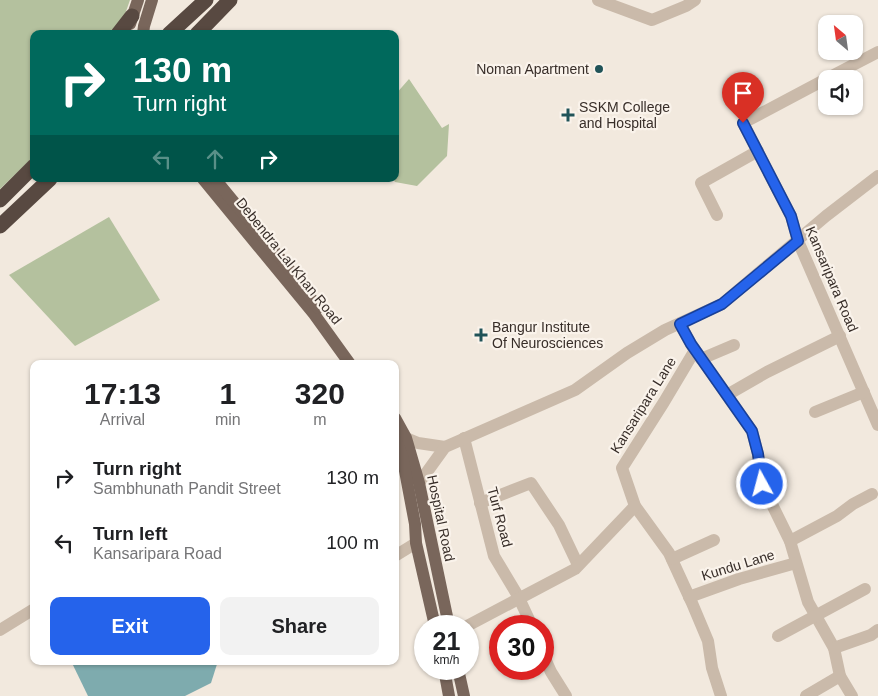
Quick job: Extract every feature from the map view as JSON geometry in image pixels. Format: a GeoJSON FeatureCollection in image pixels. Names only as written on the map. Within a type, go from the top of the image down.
{"type":"FeatureCollection","features":[{"type":"Feature","properties":{"kind":"highway"},"geometry":{"type":"LineString","coordinates":[[173,30],[206,0]]}},
{"type":"Feature","properties":{"kind":"highway"},"geometry":{"type":"LineString","coordinates":[[201,30],[230,0]]}},
{"type":"Feature","properties":{"kind":"highway"},"geometry":{"type":"LineString","coordinates":[[121,30],[132,16]]}},
{"type":"Feature","properties":{"kind":"highway"},"geometry":{"type":"LineString","coordinates":[[0,200],[30,170]]}},
{"type":"Feature","properties":{"kind":"highway"},"geometry":{"type":"LineString","coordinates":[[0,226],[47,182]]}},
{"type":"Feature","properties":{"kind":"main road"},"geometry":{"type":"LineString","coordinates":[[129,30],[138,0]]}},
{"type":"Feature","properties":{"kind":"main road"},"geometry":{"type":"LineString","coordinates":[[144,30],[152,0]]}},
{"type":"Feature","properties":{"kind":"main road","name":"Debendra Lal Khan Road"},"geometry":{"type":"LineString","coordinates":[[205,182],[314,314],[347,360]]}},
{"type":"Feature","properties":{"kind":"main road"},"geometry":{"type":"LineString","coordinates":[[217,182],[298,280],[356,360]]}},
{"type":"Feature","properties":{"kind":"main road"},"geometry":{"type":"LineString","coordinates":[[399,438],[402,455],[413,485],[416,543],[432,615]]}},
{"type":"Feature","properties":{"kind":"main road","name":"Hospital Road"},"geometry":{"type":"LineString","coordinates":[[413,485],[445,615]]}},
{"type":"Feature","properties":{"kind":"main road"},"geometry":{"type":"LineString","coordinates":[[446,680],[449,696]]}},
{"type":"Feature","properties":{"kind":"main road"},"geometry":{"type":"LineString","coordinates":[[460,680],[464,696]]}},
{"type":"Feature","properties":{"kind":"street"},"geometry":{"type":"LineString","coordinates":[[598,0],[652,20],[686,6],[695,0]]}},
{"type":"Feature","properties":{"kind":"street","name":"Kansaripara Road"},"geometry":{"type":"LineString","coordinates":[[843,70],[878,52]]}},
{"type":"Feature","properties":{"kind":"street","name":"Kansaripara Road"},"geometry":{"type":"LineString","coordinates":[[818,83],[743,123],[791,216],[798,241],[878,425]]}},
{"type":"Feature","properties":{"kind":"street"},"geometry":{"type":"LineString","coordinates":[[717,215],[701,183],[758,151]]}},
{"type":"Feature","properties":{"kind":"street"},"geometry":{"type":"LineString","coordinates":[[413,485],[445,446],[575,390],[627,353],[665,330],[722,304],[826,216],[878,176]]}},
{"type":"Feature","properties":{"kind":"street"},"geometry":{"type":"LineString","coordinates":[[680,324],[698,354],[752,431],[758,454],[762,484],[790,541],[808,602],[834,648],[840,676],[852,696]]}},
{"type":"Feature","properties":{"kind":"street"},"geometry":{"type":"LineString","coordinates":[[727,396],[767,372],[840,336]]}},
{"type":"Feature","properties":{"kind":"street"},"geometry":{"type":"LineString","coordinates":[[698,354],[734,345]]}},
{"type":"Feature","properties":{"kind":"street","name":"Kansaripara Lane"},"geometry":{"type":"LineString","coordinates":[[635,506],[622,468],[664,402],[698,354]]}},
{"type":"Feature","properties":{"kind":"street"},"geometry":{"type":"LineString","coordinates":[[815,412],[864,392]]}},
{"type":"Feature","properties":{"kind":"street"},"geometry":{"type":"LineString","coordinates":[[399,438],[418,443],[445,446]]}},
{"type":"Feature","properties":{"kind":"street","name":"Turf Road"},"geometry":{"type":"LineString","coordinates":[[464,438],[494,556],[520,598],[527,615]]}},
{"type":"Feature","properties":{"kind":"street"},"geometry":{"type":"LineString","coordinates":[[480,503],[531,483],[558,525],[578,565]]}},
{"type":"Feature","properties":{"kind":"street"},"geometry":{"type":"LineString","coordinates":[[790,541],[830,520],[872,494]]}},
{"type":"Feature","properties":{"kind":"street"},"geometry":{"type":"LineString","coordinates":[[479,620],[575,569],[635,506]]}},
{"type":"Feature","properties":{"kind":"street","name":"Kundu Lane"},"geometry":{"type":"LineString","coordinates":[[635,506],[672,559],[708,641],[712,668],[720,696]]}},
{"type":"Feature","properties":{"kind":"street"},"geometry":{"type":"LineString","coordinates":[[672,559],[714,540]]}},
{"type":"Feature","properties":{"kind":"street"},"geometry":{"type":"LineString","coordinates":[[399,554],[416,543]]}},
{"type":"Feature","properties":{"kind":"street","name":"Kundu Lane"},"geometry":{"type":"LineString","coordinates":[[689,597],[739,579],[796,563]]}},
{"type":"Feature","properties":{"kind":"street"},"geometry":{"type":"LineString","coordinates":[[778,636],[865,589]]}},
{"type":"Feature","properties":{"kind":"street"},"geometry":{"type":"LineString","coordinates":[[0,630],[30,611]]}},
{"type":"Feature","properties":{"kind":"street"},"geometry":{"type":"LineString","coordinates":[[834,648],[871,635],[878,630]]}},
{"type":"Feature","properties":{"kind":"street"},"geometry":{"type":"LineString","coordinates":[[806,696],[840,676]]}},
{"type":"Feature","properties":{"kind":"street"},"geometry":{"type":"LineString","coordinates":[[554,677],[566,696]]}},
{"type":"Feature","properties":{"kind":"green space"},"geometry":{"type":"Polygon","coordinates":[[[0,0],[130,0],[119,30],[30,30],[30,160],[0,189],[0,0]]]}},
{"type":"Feature","properties":{"kind":"green space"},"geometry":{"type":"Polygon","coordinates":[[[409,79],[442,128],[449,124],[447,156],[417,186],[395,182],[399,182],[399,90],[409,79]]]}},
{"type":"Feature","properties":{"kind":"green space"},"geometry":{"type":"Polygon","coordinates":[[[109,217],[160,300],[75,346],[9,275],[109,217]]]}},
{"type":"Feature","properties":{"kind":"water"},"geometry":{"type":"Polygon","coordinates":[[[73,665],[217,665],[211,683],[185,696],[88,696],[73,665]]]}},
{"type":"Feature","properties":{"kind":"place","name":"Noman Apartment"},"geometry":{"type":"Point","coordinates":[599,69]}},
{"type":"Feature","properties":{"kind":"place","name":"SSKM College and Hospital"},"geometry":{"type":"Point","coordinates":[568,115]}},
{"type":"Feature","properties":{"kind":"place","name":"Bangur Institute Of Neurosciences"},"geometry":{"type":"Point","coordinates":[481,335]}},
{"type":"Feature","properties":{"kind":"route"},"geometry":{"type":"LineString","coordinates":[[743,123],[791,216],[798,241],[722,304],[680,324],[691,344],[752,431],[758,454],[762,484]]}}]}
